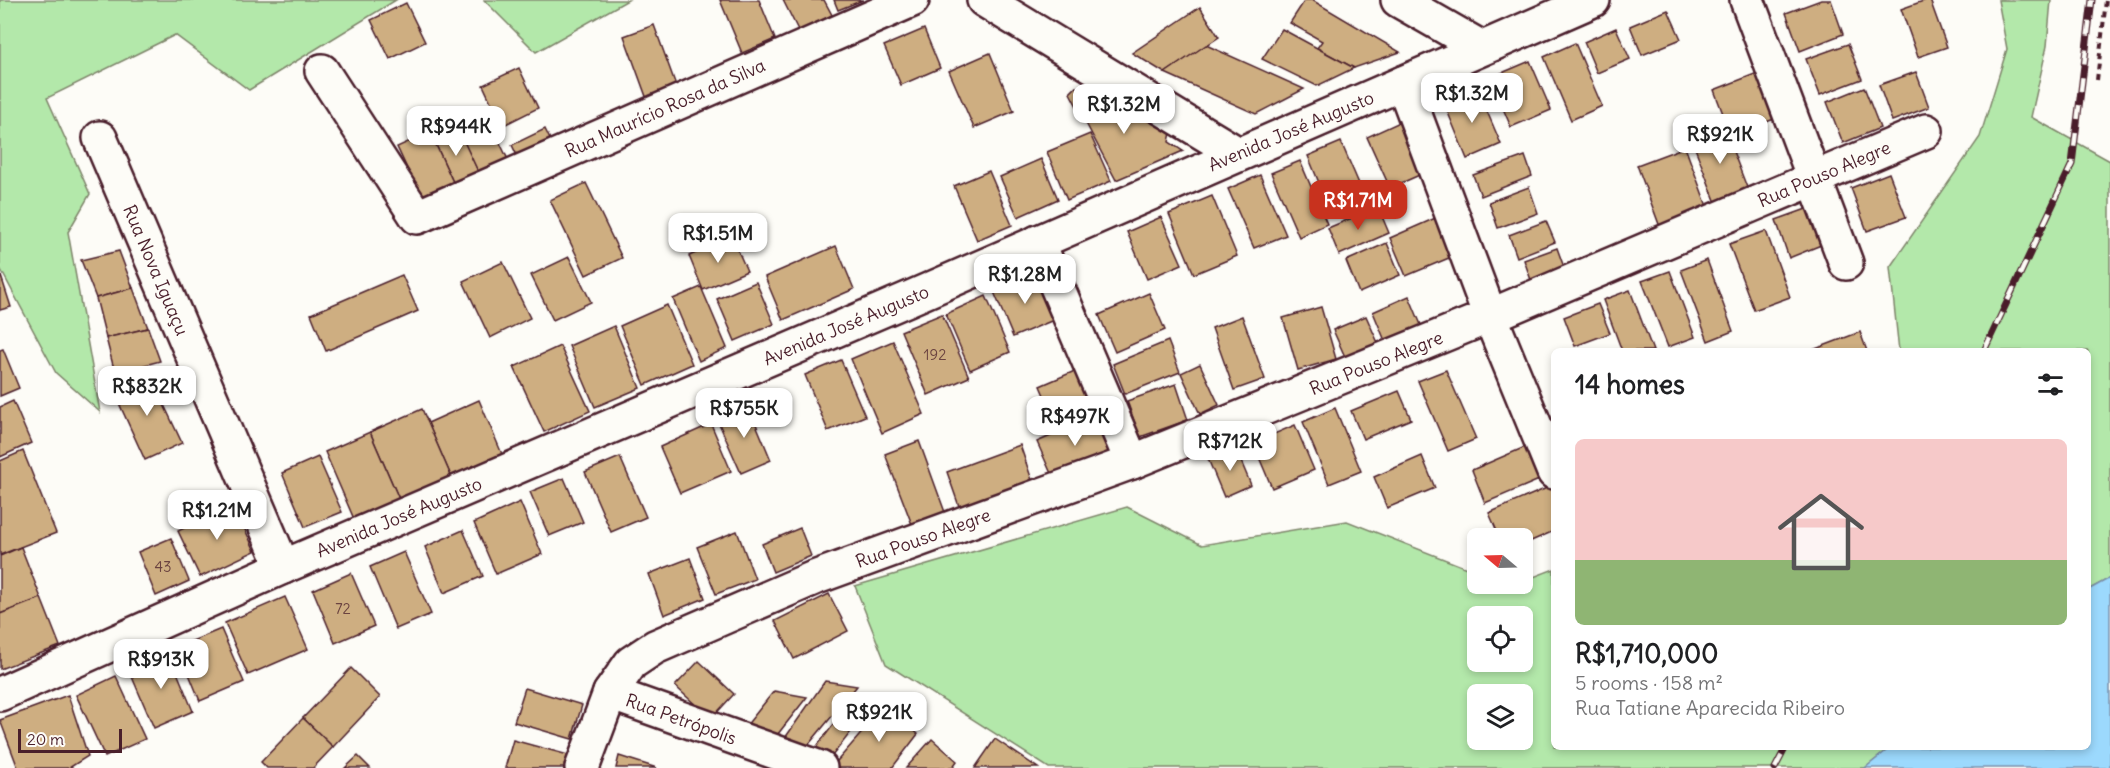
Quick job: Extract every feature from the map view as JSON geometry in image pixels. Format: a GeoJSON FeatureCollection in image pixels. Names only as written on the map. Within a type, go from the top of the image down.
{"type":"FeatureCollection","features":[{"type":"Feature","properties":{"kind":"street","name":"Rua Maurício Rosa da Silva"},"geometry":{"type":"LineString","coordinates":[[322,71],[417,217],[912,0]]}},
{"type":"Feature","properties":{"kind":"street"},"geometry":{"type":"LineString","coordinates":[[984,0],[1238,154]]}},
{"type":"Feature","properties":{"kind":"street"},"geometry":{"type":"LineString","coordinates":[[1398,0],[1482,48]]}},
{"type":"Feature","properties":{"kind":"street","name":"Avenida José Augusto"},"geometry":{"type":"LineString","coordinates":[[0,694],[283,567],[1593,0]]}},
{"type":"Feature","properties":{"kind":"street"},"geometry":{"type":"LineString","coordinates":[[1747,0],[1846,263]]}},
{"type":"Feature","properties":{"kind":"street"},"geometry":{"type":"LineString","coordinates":[[1403,83],[1490,316],[1551,465]]}},
{"type":"Feature","properties":{"kind":"street","name":"Rua Pouso Alegre"},"geometry":{"type":"LineString","coordinates":[[582,768],[610,693],[631,663],[655,647],[814,578],[1132,462],[1490,316],[1926,131]]}},
{"type":"Feature","properties":{"kind":"street","name":"Rua Nova Iguaçu"},"geometry":{"type":"LineString","coordinates":[[100,138],[283,567]]}},
{"type":"Feature","properties":{"kind":"street"},"geometry":{"type":"LineString","coordinates":[[1038,242],[1132,462]]}},
{"type":"Feature","properties":{"kind":"street","name":"Rua Petrópolis"},"geometry":{"type":"LineString","coordinates":[[610,693],[820,768]]}},
{"type":"Feature","properties":{"kind":"path"},"geometry":{"type":"LineString","coordinates":[[2097,80],[2106,0]]}},
{"type":"Feature","properties":{"kind":"green space"},"geometry":{"type":"Polygon","coordinates":[[[0,0],[396,0],[249,90],[175,35],[47,98],[90,194],[68,232],[100,412],[56,373],[0,268],[0,0]]]}},
{"type":"Feature","properties":{"kind":"green space"},"geometry":{"type":"Polygon","coordinates":[[[484,0],[628,0],[536,52],[484,0]]]}},
{"type":"Feature","properties":{"kind":"green space"},"geometry":{"type":"Polygon","coordinates":[[[1998,0],[2051,0],[2047,46],[2031,117],[2110,161],[2110,578],[2091,588],[2091,348],[1899,348],[1890,267],[1980,137],[2007,49],[1998,0]]]}},
{"type":"Feature","properties":{"kind":"green space"},"geometry":{"type":"Polygon","coordinates":[[[1127,507],[1202,545],[1347,521],[1467,568],[1467,594],[1533,594],[1533,577],[1551,570],[1551,750],[1887,750],[1865,768],[1049,768],[886,664],[855,586],[1127,507]]]}},
{"type":"Feature","properties":{"kind":"water"},"geometry":{"type":"Polygon","coordinates":[[[2110,578],[2110,768],[1865,768],[1887,750],[2091,750],[2091,588],[2110,578]]]}},
{"type":"Feature","properties":{"kind":"building"},"geometry":{"type":"Polygon","coordinates":[[[720,0],[759,0],[775,39],[742,53],[720,0]]]}},
{"type":"Feature","properties":{"kind":"building"},"geometry":{"type":"Polygon","coordinates":[[[783,0],[824,0],[832,15],[799,32],[783,0]]]}},
{"type":"Feature","properties":{"kind":"building"},"geometry":{"type":"Polygon","coordinates":[[[834,0],[863,0],[838,10],[834,0]]]}},
{"type":"Feature","properties":{"kind":"building"},"geometry":{"type":"Polygon","coordinates":[[[1305,0],[1312,0],[1400,52],[1354,68],[1317,48],[1322,41],[1290,23],[1305,0]]]}},
{"type":"Feature","properties":{"kind":"building"},"geometry":{"type":"Polygon","coordinates":[[[1821,0],[1831,0],[1843,34],[1800,51],[1786,13],[1821,0]]]}},
{"type":"Feature","properties":{"kind":"building"},"geometry":{"type":"Polygon","coordinates":[[[1930,0],[1947,47],[1918,57],[1901,9],[1930,0]]]}},
{"type":"Feature","properties":{"kind":"building"},"geometry":{"type":"Polygon","coordinates":[[[406,3],[425,42],[390,59],[371,20],[406,3]]]}},
{"type":"Feature","properties":{"kind":"building"},"geometry":{"type":"Polygon","coordinates":[[[1200,7],[1219,37],[1165,73],[1132,53],[1200,7]]]}},
{"type":"Feature","properties":{"kind":"building"},"geometry":{"type":"Polygon","coordinates":[[[1668,10],[1681,39],[1642,55],[1630,26],[1668,10]]]}},
{"type":"Feature","properties":{"kind":"building"},"geometry":{"type":"Polygon","coordinates":[[[654,25],[678,91],[648,102],[624,36],[654,25]]]}},
{"type":"Feature","properties":{"kind":"building"},"geometry":{"type":"Polygon","coordinates":[[[1616,28],[1630,59],[1597,73],[1584,42],[1616,28]]]}},
{"type":"Feature","properties":{"kind":"building"},"geometry":{"type":"Polygon","coordinates":[[[924,29],[940,68],[901,85],[884,46],[924,29]]]}},
{"type":"Feature","properties":{"kind":"building"},"geometry":{"type":"Polygon","coordinates":[[[1282,29],[1354,68],[1317,86],[1262,59],[1282,29]]]}},
{"type":"Feature","properties":{"kind":"building"},"geometry":{"type":"Polygon","coordinates":[[[1575,43],[1602,106],[1571,120],[1544,57],[1575,43]]]}},
{"type":"Feature","properties":{"kind":"building"},"geometry":{"type":"Polygon","coordinates":[[[1848,44],[1862,79],[1820,95],[1806,59],[1848,44]]]}},
{"type":"Feature","properties":{"kind":"building"},"geometry":{"type":"Polygon","coordinates":[[[1206,45],[1304,89],[1256,114],[1165,73],[1206,45]]]}},
{"type":"Feature","properties":{"kind":"building"},"geometry":{"type":"Polygon","coordinates":[[[990,53],[1014,111],[974,128],[949,71],[990,53]]]}},
{"type":"Feature","properties":{"kind":"building"},"geometry":{"type":"Polygon","coordinates":[[[1530,61],[1551,110],[1511,127],[1490,78],[1530,61]]]}},
{"type":"Feature","properties":{"kind":"building"},"geometry":{"type":"Polygon","coordinates":[[[519,68],[538,108],[502,126],[483,85],[519,68]]]}},
{"type":"Feature","properties":{"kind":"building"},"geometry":{"type":"Polygon","coordinates":[[[1760,72],[1777,118],[1731,135],[1714,90],[1760,72]]]}},
{"type":"Feature","properties":{"kind":"building"},"geometry":{"type":"Polygon","coordinates":[[[1916,72],[1929,107],[1892,121],[1879,85],[1916,72]]]}},
{"type":"Feature","properties":{"kind":"building"},"geometry":{"type":"Polygon","coordinates":[[[1076,87],[1172,128],[1169,142],[1183,151],[1116,180],[1070,93],[1076,87]]]}},
{"type":"Feature","properties":{"kind":"building"},"geometry":{"type":"Polygon","coordinates":[[[1864,87],[1880,128],[1843,143],[1827,102],[1864,87]]]}},
{"type":"Feature","properties":{"kind":"building"},"geometry":{"type":"Polygon","coordinates":[[[1477,88],[1501,144],[1467,159],[1444,103],[1477,88]]]}},
{"type":"Feature","properties":{"kind":"building"},"geometry":{"type":"Polygon","coordinates":[[[455,120],[483,182],[458,193],[430,132],[455,120]]]}},
{"type":"Feature","properties":{"kind":"building"},"geometry":{"type":"Polygon","coordinates":[[[1402,121],[1424,173],[1390,188],[1367,137],[1402,121]]]}},
{"type":"Feature","properties":{"kind":"building"},"geometry":{"type":"Polygon","coordinates":[[[490,122],[512,168],[483,182],[461,135],[490,122]]]}},
{"type":"Feature","properties":{"kind":"building"},"geometry":{"type":"Polygon","coordinates":[[[1724,128],[1748,190],[1716,203],[1692,140],[1724,128]]]}},
{"type":"Feature","properties":{"kind":"building"},"geometry":{"type":"Polygon","coordinates":[[[545,129],[555,150],[522,166],[512,145],[545,129]]]}},
{"type":"Feature","properties":{"kind":"building"},"geometry":{"type":"Polygon","coordinates":[[[430,132],[458,193],[426,209],[397,147],[430,132]]]}},
{"type":"Feature","properties":{"kind":"building"},"geometry":{"type":"Polygon","coordinates":[[[1090,134],[1111,181],[1067,200],[1047,152],[1090,134]]]}},
{"type":"Feature","properties":{"kind":"building"},"geometry":{"type":"Polygon","coordinates":[[[1341,142],[1363,193],[1329,207],[1308,156],[1341,142]]]}},
{"type":"Feature","properties":{"kind":"building"},"geometry":{"type":"Polygon","coordinates":[[[1685,147],[1708,209],[1660,227],[1637,165],[1685,147]]]}},
{"type":"Feature","properties":{"kind":"building"},"geometry":{"type":"Polygon","coordinates":[[[1525,156],[1532,176],[1481,196],[1473,175],[1525,156]]]}},
{"type":"Feature","properties":{"kind":"building"},"geometry":{"type":"Polygon","coordinates":[[[1041,159],[1058,199],[1018,217],[1000,177],[1041,159]]]}},
{"type":"Feature","properties":{"kind":"building"},"geometry":{"type":"Polygon","coordinates":[[[1300,161],[1327,224],[1299,237],[1271,173],[1300,161]]]}},
{"type":"Feature","properties":{"kind":"building"},"geometry":{"type":"Polygon","coordinates":[[[989,171],[1012,225],[977,240],[954,186],[989,171]]]}},
{"type":"Feature","properties":{"kind":"building"},"geometry":{"type":"Polygon","coordinates":[[[1889,173],[1906,217],[1867,231],[1851,188],[1889,173]]]}},
{"type":"Feature","properties":{"kind":"building"},"geometry":{"type":"Polygon","coordinates":[[[1260,175],[1286,235],[1254,248],[1228,189],[1260,175]]]}},
{"type":"Feature","properties":{"kind":"building"},"geometry":{"type":"Polygon","coordinates":[[[586,183],[622,258],[586,275],[550,200],[586,183]]]}},
{"type":"Feature","properties":{"kind":"building"},"geometry":{"type":"Polygon","coordinates":[[[1529,187],[1538,213],[1498,228],[1489,202],[1529,187]]]}},
{"type":"Feature","properties":{"kind":"building"},"geometry":{"type":"Polygon","coordinates":[[[1212,196],[1237,256],[1194,274],[1169,214],[1212,196]]]}},
{"type":"Feature","properties":{"kind":"building"},"geometry":{"type":"Polygon","coordinates":[[[1378,207],[1389,233],[1339,255],[1328,228],[1378,207]]]}},
{"type":"Feature","properties":{"kind":"building"},"geometry":{"type":"Polygon","coordinates":[[[1812,207],[1826,243],[1789,258],[1776,220],[1812,207]]]}},
{"type":"Feature","properties":{"kind":"building"},"geometry":{"type":"Polygon","coordinates":[[[1440,216],[1456,255],[1406,276],[1390,238],[1440,216]]]}},
{"type":"Feature","properties":{"kind":"building"},"geometry":{"type":"Polygon","coordinates":[[[1161,217],[1182,264],[1147,279],[1127,232],[1161,217]]]}},
{"type":"Feature","properties":{"kind":"building"},"geometry":{"type":"Polygon","coordinates":[[[1546,221],[1555,242],[1517,257],[1509,235],[1546,221]]]}},
{"type":"Feature","properties":{"kind":"building"},"geometry":{"type":"Polygon","coordinates":[[[1766,231],[1790,297],[1754,310],[1729,244],[1766,231]]]}},
{"type":"Feature","properties":{"kind":"building"},"geometry":{"type":"Polygon","coordinates":[[[732,237],[747,271],[703,290],[689,256],[732,237]]]}},
{"type":"Feature","properties":{"kind":"building"},"geometry":{"type":"Polygon","coordinates":[[[1387,243],[1400,275],[1359,293],[1346,261],[1387,243]]]}},
{"type":"Feature","properties":{"kind":"building"},"geometry":{"type":"Polygon","coordinates":[[[836,246],[854,289],[783,320],[765,277],[836,246]]]}},
{"type":"Feature","properties":{"kind":"building"},"geometry":{"type":"Polygon","coordinates":[[[1557,248],[1565,270],[1532,283],[1524,260],[1557,248]]]}},
{"type":"Feature","properties":{"kind":"building"},"geometry":{"type":"Polygon","coordinates":[[[119,251],[133,288],[96,298],[81,260],[119,251]]]}},
{"type":"Feature","properties":{"kind":"building"},"geometry":{"type":"Polygon","coordinates":[[[569,257],[591,302],[553,320],[531,275],[569,257]]]}},
{"type":"Feature","properties":{"kind":"building"},"geometry":{"type":"Polygon","coordinates":[[[1707,260],[1733,331],[1708,341],[1681,270],[1707,260]]]}},
{"type":"Feature","properties":{"kind":"building"},"geometry":{"type":"Polygon","coordinates":[[[503,262],[530,318],[490,338],[463,281],[503,262]]]}},
{"type":"Feature","properties":{"kind":"building"},"geometry":{"type":"Polygon","coordinates":[[[1670,271],[1695,337],[1668,347],[1642,281],[1670,271]]]}},
{"type":"Feature","properties":{"kind":"building"},"geometry":{"type":"Polygon","coordinates":[[[0,273],[11,307],[0,310],[0,273]]]}},
{"type":"Feature","properties":{"kind":"building"},"geometry":{"type":"Polygon","coordinates":[[[1036,273],[1056,319],[1013,337],[994,292],[1036,273]]]}},
{"type":"Feature","properties":{"kind":"building"},"geometry":{"type":"Polygon","coordinates":[[[402,275],[418,311],[326,351],[311,314],[402,275]]]}},
{"type":"Feature","properties":{"kind":"building"},"geometry":{"type":"Polygon","coordinates":[[[756,282],[774,324],[735,341],[717,299],[756,282]]]}},
{"type":"Feature","properties":{"kind":"building"},"geometry":{"type":"Polygon","coordinates":[[[701,287],[727,348],[699,361],[673,299],[701,287]]]}},
{"type":"Feature","properties":{"kind":"building"},"geometry":{"type":"Polygon","coordinates":[[[133,288],[148,328],[106,338],[96,298],[133,288]]]}},
{"type":"Feature","properties":{"kind":"building"},"geometry":{"type":"Polygon","coordinates":[[[1630,290],[1652,348],[1621,348],[1603,300],[1630,290]]]}},
{"type":"Feature","properties":{"kind":"building"},"geometry":{"type":"Polygon","coordinates":[[[1149,293],[1165,330],[1115,352],[1099,315],[1149,293]]]}},
{"type":"Feature","properties":{"kind":"building"},"geometry":{"type":"Polygon","coordinates":[[[986,296],[1010,352],[970,370],[946,314],[986,296]]]}},
{"type":"Feature","properties":{"kind":"building"},"geometry":{"type":"Polygon","coordinates":[[[1409,296],[1424,332],[1388,348],[1373,312],[1409,296]]]}},
{"type":"Feature","properties":{"kind":"building"},"geometry":{"type":"Polygon","coordinates":[[[1598,304],[1610,333],[1575,346],[1564,317],[1598,304]]]}},
{"type":"Feature","properties":{"kind":"building"},"geometry":{"type":"Polygon","coordinates":[[[667,305],[692,364],[645,385],[620,326],[667,305]]]}},
{"type":"Feature","properties":{"kind":"building"},"geometry":{"type":"Polygon","coordinates":[[[1321,307],[1336,359],[1298,370],[1283,318],[1321,307]]]}},
{"type":"Feature","properties":{"kind":"building"},"geometry":{"type":"Polygon","coordinates":[[[942,314],[969,377],[928,395],[901,331],[942,314]]]}},
{"type":"Feature","properties":{"kind":"building"},"geometry":{"type":"Polygon","coordinates":[[[1242,316],[1265,379],[1234,390],[1212,328],[1242,316]]]}},
{"type":"Feature","properties":{"kind":"building"},"geometry":{"type":"Polygon","coordinates":[[[1366,316],[1379,345],[1346,359],[1333,330],[1366,316]]]}},
{"type":"Feature","properties":{"kind":"building"},"geometry":{"type":"Polygon","coordinates":[[[614,326],[640,388],[595,407],[569,346],[614,326]]]}},
{"type":"Feature","properties":{"kind":"building"},"geometry":{"type":"Polygon","coordinates":[[[148,328],[160,361],[115,373],[106,338],[148,328]]]}},
{"type":"Feature","properties":{"kind":"building"},"geometry":{"type":"Polygon","coordinates":[[[1860,332],[1866,348],[1818,348],[1860,332]]]}},
{"type":"Feature","properties":{"kind":"building"},"geometry":{"type":"Polygon","coordinates":[[[893,341],[924,414],[882,433],[851,359],[893,341]]]}},
{"type":"Feature","properties":{"kind":"building"},"geometry":{"type":"Polygon","coordinates":[[[1168,341],[1180,372],[1125,394],[1113,364],[1168,341]]]}},
{"type":"Feature","properties":{"kind":"building"},"geometry":{"type":"Polygon","coordinates":[[[560,346],[590,411],[544,432],[514,367],[560,346]]]}},
{"type":"Feature","properties":{"kind":"building"},"geometry":{"type":"Polygon","coordinates":[[[3,349],[19,388],[0,396],[0,350],[3,349]]]}},
{"type":"Feature","properties":{"kind":"building"},"geometry":{"type":"Polygon","coordinates":[[[841,360],[865,416],[828,431],[805,375],[841,360]]]}},
{"type":"Feature","properties":{"kind":"building"},"geometry":{"type":"Polygon","coordinates":[[[1200,364],[1219,405],[1200,414],[1181,373],[1200,364]]]}},
{"type":"Feature","properties":{"kind":"building"},"geometry":{"type":"Polygon","coordinates":[[[1077,370],[1091,402],[1054,418],[1040,386],[1077,370]]]}},
{"type":"Feature","properties":{"kind":"building"},"geometry":{"type":"Polygon","coordinates":[[[1446,370],[1476,439],[1448,451],[1418,381],[1446,370]]]}},
{"type":"Feature","properties":{"kind":"building"},"geometry":{"type":"Polygon","coordinates":[[[149,373],[182,443],[145,460],[113,390],[149,373]]]}},
{"type":"Feature","properties":{"kind":"building"},"geometry":{"type":"Polygon","coordinates":[[[1176,384],[1188,420],[1140,437],[1127,401],[1176,384]]]}},
{"type":"Feature","properties":{"kind":"building"},"geometry":{"type":"Polygon","coordinates":[[[1399,391],[1411,419],[1363,439],[1351,411],[1399,391]]]}},
{"type":"Feature","properties":{"kind":"building"},"geometry":{"type":"Polygon","coordinates":[[[479,400],[502,454],[451,476],[428,423],[479,400]]]}},
{"type":"Feature","properties":{"kind":"building"},"geometry":{"type":"Polygon","coordinates":[[[13,401],[31,443],[0,457],[0,407],[13,401]]]}},
{"type":"Feature","properties":{"kind":"building"},"geometry":{"type":"Polygon","coordinates":[[[748,405],[771,460],[741,473],[717,419],[748,405]]]}},
{"type":"Feature","properties":{"kind":"building"},"geometry":{"type":"Polygon","coordinates":[[[1335,408],[1361,471],[1329,484],[1303,422],[1335,408]]]}},
{"type":"Feature","properties":{"kind":"building"},"geometry":{"type":"Polygon","coordinates":[[[422,409],[451,476],[399,499],[370,432],[422,409]]]}},
{"type":"Feature","properties":{"kind":"building"},"geometry":{"type":"Polygon","coordinates":[[[1096,416],[1112,453],[1053,478],[1037,442],[1096,416]]]}},
{"type":"Feature","properties":{"kind":"building"},"geometry":{"type":"Polygon","coordinates":[[[711,424],[731,471],[680,493],[660,447],[711,424]]]}},
{"type":"Feature","properties":{"kind":"building"},"geometry":{"type":"Polygon","coordinates":[[[1295,425],[1314,470],[1272,488],[1253,443],[1295,425]]]}},
{"type":"Feature","properties":{"kind":"building"},"geometry":{"type":"Polygon","coordinates":[[[370,432],[399,499],[354,519],[325,452],[370,432]]]}},
{"type":"Feature","properties":{"kind":"building"},"geometry":{"type":"Polygon","coordinates":[[[919,441],[946,515],[913,527],[885,454],[919,441]]]}},
{"type":"Feature","properties":{"kind":"building"},"geometry":{"type":"Polygon","coordinates":[[[1532,444],[1546,477],[1485,503],[1472,470],[1532,444]]]}},
{"type":"Feature","properties":{"kind":"building"},"geometry":{"type":"Polygon","coordinates":[[[1020,445],[1033,483],[960,509],[947,472],[1020,445]]]}},
{"type":"Feature","properties":{"kind":"building"},"geometry":{"type":"Polygon","coordinates":[[[1235,447],[1251,485],[1224,497],[1208,459],[1235,447]]]}},
{"type":"Feature","properties":{"kind":"building"},"geometry":{"type":"Polygon","coordinates":[[[23,451],[56,533],[0,555],[0,461],[23,451]]]}},
{"type":"Feature","properties":{"kind":"building"},"geometry":{"type":"Polygon","coordinates":[[[1422,456],[1435,488],[1387,508],[1374,477],[1422,456]]]}},
{"type":"Feature","properties":{"kind":"building"},"geometry":{"type":"Polygon","coordinates":[[[318,457],[342,512],[305,527],[282,473],[318,457]]]}},
{"type":"Feature","properties":{"kind":"building"},"geometry":{"type":"Polygon","coordinates":[[[620,457],[646,517],[611,532],[585,472],[620,457]]]}},
{"type":"Feature","properties":{"kind":"building"},"geometry":{"type":"Polygon","coordinates":[[[564,478],[583,522],[549,536],[530,492],[564,478]]]}},
{"type":"Feature","properties":{"kind":"building"},"geometry":{"type":"Polygon","coordinates":[[[1551,486],[1551,532],[1533,540],[1533,528],[1496,528],[1489,513],[1551,486]]]}},
{"type":"Feature","properties":{"kind":"building"},"geometry":{"type":"Polygon","coordinates":[[[520,502],[542,554],[496,574],[474,523],[520,502]]]}},
{"type":"Feature","properties":{"kind":"building"},"geometry":{"type":"Polygon","coordinates":[[[233,504],[255,551],[200,577],[178,531],[233,504]]]}},
{"type":"Feature","properties":{"kind":"building"},"geometry":{"type":"Polygon","coordinates":[[[800,528],[811,556],[773,572],[762,544],[800,528]]]}},
{"type":"Feature","properties":{"kind":"building"},"geometry":{"type":"Polygon","coordinates":[[[463,530],[483,576],[444,593],[425,547],[463,530]]]}},
{"type":"Feature","properties":{"kind":"building"},"geometry":{"type":"Polygon","coordinates":[[[737,531],[755,579],[716,594],[697,547],[737,531]]]}},
{"type":"Feature","properties":{"kind":"building"},"geometry":{"type":"Polygon","coordinates":[[[171,538],[189,581],[156,596],[138,552],[171,538]]]}},
{"type":"Feature","properties":{"kind":"building"},"geometry":{"type":"Polygon","coordinates":[[[21,547],[41,598],[0,614],[0,556],[21,547]]]}},
{"type":"Feature","properties":{"kind":"building"},"geometry":{"type":"Polygon","coordinates":[[[404,552],[431,614],[396,629],[370,567],[404,552]]]}},
{"type":"Feature","properties":{"kind":"building"},"geometry":{"type":"Polygon","coordinates":[[[690,558],[705,598],[664,615],[649,574],[690,558]]]}},
{"type":"Feature","properties":{"kind":"building"},"geometry":{"type":"Polygon","coordinates":[[[351,573],[374,626],[335,643],[313,590],[351,573]]]}},
{"type":"Feature","properties":{"kind":"building"},"geometry":{"type":"Polygon","coordinates":[[[829,594],[848,631],[794,659],[775,621],[829,594]]]}},
{"type":"Feature","properties":{"kind":"building"},"geometry":{"type":"Polygon","coordinates":[[[285,597],[308,649],[248,675],[225,623],[285,597]]]}},
{"type":"Feature","properties":{"kind":"building"},"geometry":{"type":"Polygon","coordinates":[[[41,598],[60,646],[0,669],[0,614],[41,598]]]}},
{"type":"Feature","properties":{"kind":"building"},"geometry":{"type":"Polygon","coordinates":[[[221,629],[244,682],[200,701],[178,647],[221,629]]]}},
{"type":"Feature","properties":{"kind":"building"},"geometry":{"type":"Polygon","coordinates":[[[169,653],[193,711],[154,728],[129,670],[169,653]]]}},
{"type":"Feature","properties":{"kind":"building"},"geometry":{"type":"Polygon","coordinates":[[[699,661],[734,694],[711,719],[675,686],[699,661]]]}},
{"type":"Feature","properties":{"kind":"building"},"geometry":{"type":"Polygon","coordinates":[[[351,668],[380,697],[333,747],[303,718],[351,668]]]}},
{"type":"Feature","properties":{"kind":"building"},"geometry":{"type":"Polygon","coordinates":[[[116,676],[145,739],[105,757],[76,695],[116,676]]]}},
{"type":"Feature","properties":{"kind":"building"},"geometry":{"type":"Polygon","coordinates":[[[825,681],[857,686],[799,756],[778,748],[825,681]]]}},
{"type":"Feature","properties":{"kind":"building"},"geometry":{"type":"Polygon","coordinates":[[[525,688],[582,705],[572,739],[514,722],[525,688]]]}},
{"type":"Feature","properties":{"kind":"building"},"geometry":{"type":"Polygon","coordinates":[[[774,691],[807,697],[770,744],[742,731],[774,691]]]}},
{"type":"Feature","properties":{"kind":"building"},"geometry":{"type":"Polygon","coordinates":[[[68,695],[88,756],[69,768],[18,768],[0,720],[68,695]]]}},
{"type":"Feature","properties":{"kind":"building"},"geometry":{"type":"Polygon","coordinates":[[[850,703],[865,714],[825,765],[811,754],[850,703]]]}},
{"type":"Feature","properties":{"kind":"building"},"geometry":{"type":"Polygon","coordinates":[[[886,705],[918,734],[892,768],[831,768],[886,705]]]}},
{"type":"Feature","properties":{"kind":"building"},"geometry":{"type":"Polygon","coordinates":[[[303,718],[333,747],[313,768],[267,768],[261,762],[303,718]]]}},
{"type":"Feature","properties":{"kind":"building"},"geometry":{"type":"Polygon","coordinates":[[[932,739],[957,761],[952,768],[906,768],[932,739]]]}},
{"type":"Feature","properties":{"kind":"building"},"geometry":{"type":"Polygon","coordinates":[[[995,739],[1038,768],[975,768],[995,739]]]}},
{"type":"Feature","properties":{"kind":"building"},"geometry":{"type":"Polygon","coordinates":[[[513,740],[572,756],[569,768],[505,768],[513,740]]]}},
{"type":"Feature","properties":{"kind":"building"},"geometry":{"type":"Polygon","coordinates":[[[358,756],[370,768],[345,768],[358,756]]]}},
{"type":"Feature","properties":{"kind":"building"},"geometry":{"type":"Polygon","coordinates":[[[619,756],[657,768],[616,768],[619,756]]]}},
{"type":"Feature","properties":{"kind":"railway"},"geometry":{"type":"LineString","coordinates":[[1985,348],[2072,164],[2092,0]]}},
{"type":"Feature","properties":{"kind":"railway"},"geometry":{"type":"LineString","coordinates":[[1775,768],[1784,750]]}}]}
